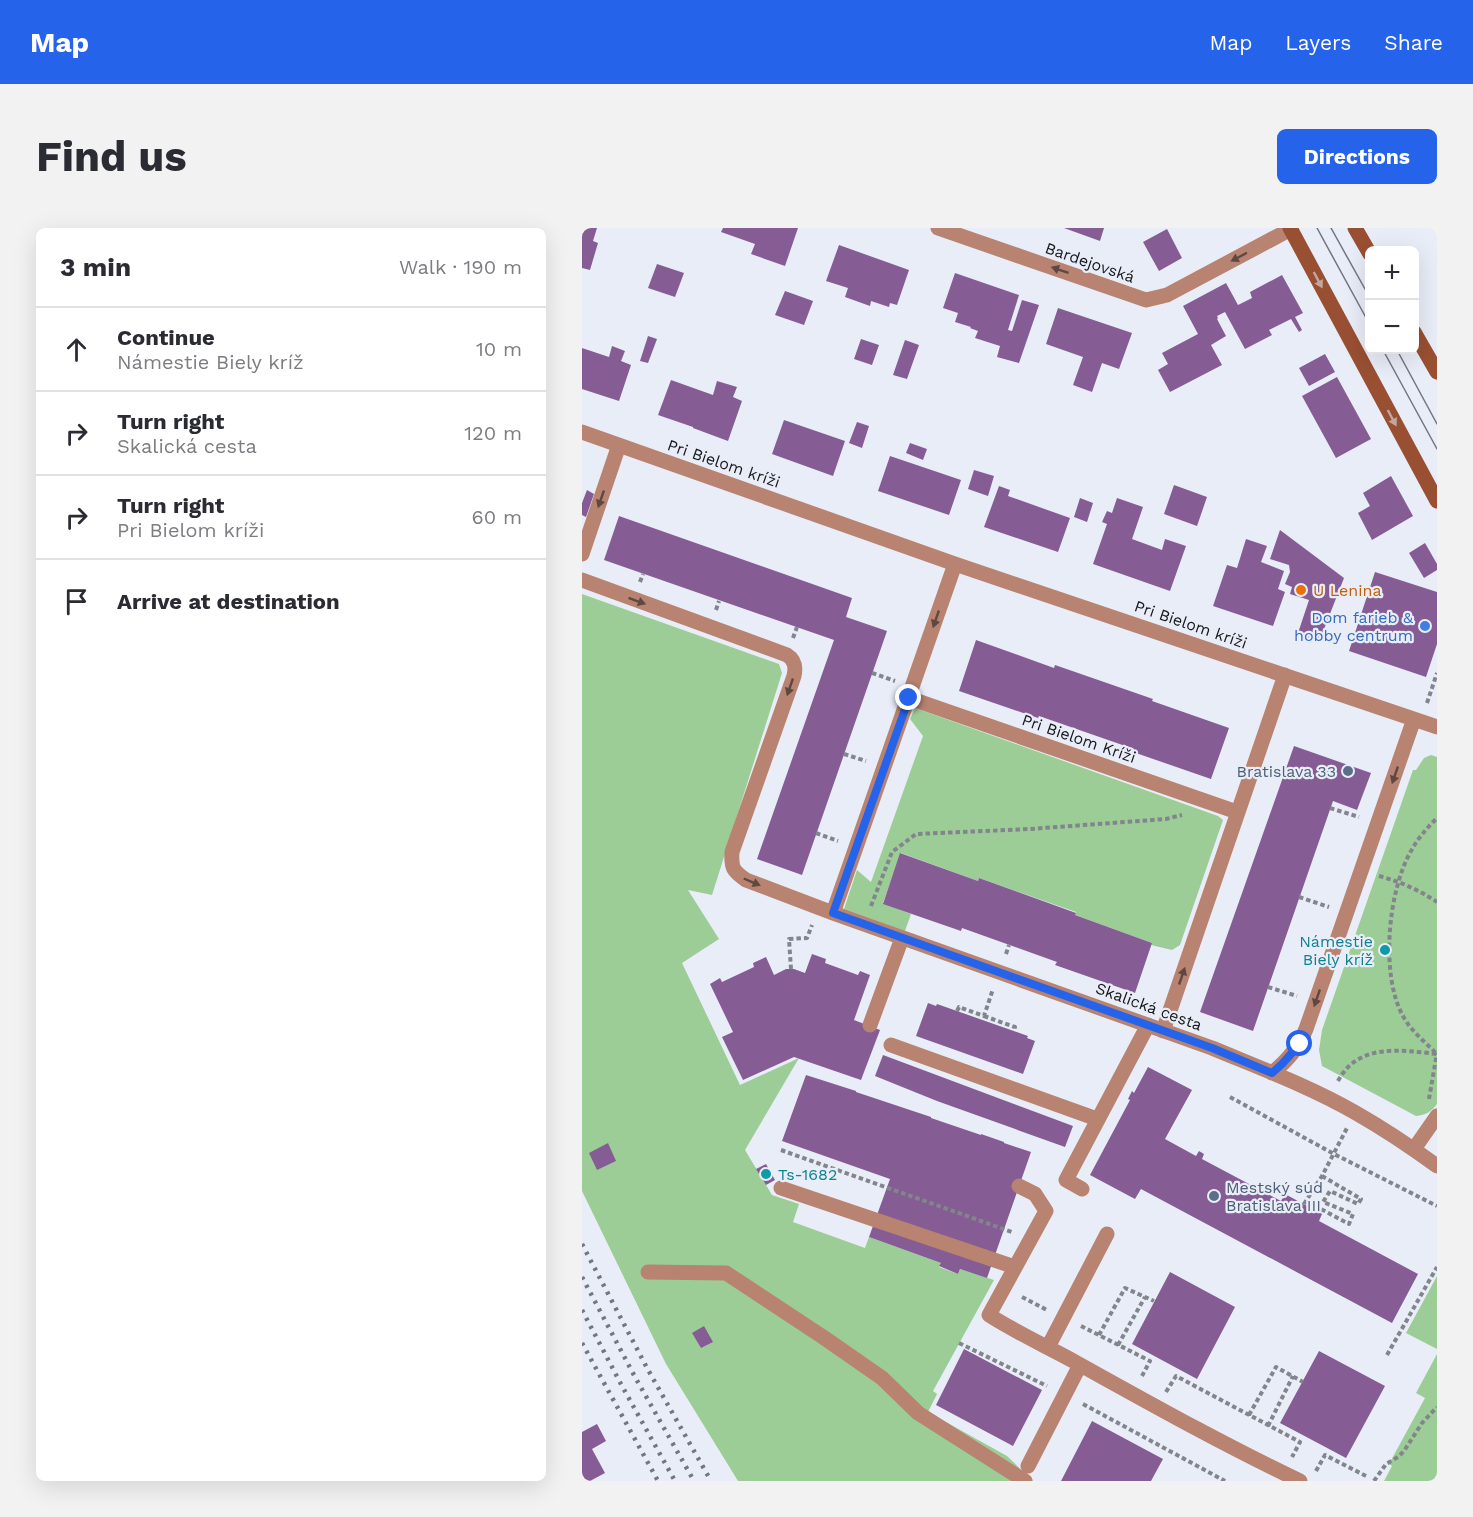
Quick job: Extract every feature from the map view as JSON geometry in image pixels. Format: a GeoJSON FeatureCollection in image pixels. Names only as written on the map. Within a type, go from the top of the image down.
{"type":"FeatureCollection","features":[{"type":"Feature","properties":{"kind":"main road"},"geometry":{"type":"LineString","coordinates":[[1290,228],[1437,501]]}},
{"type":"Feature","properties":{"kind":"main road"},"geometry":{"type":"LineString","coordinates":[[1355,228],[1365,246]]}},
{"type":"Feature","properties":{"kind":"main road"},"geometry":{"type":"LineString","coordinates":[[1419,341],[1437,372]]}},
{"type":"Feature","properties":{"kind":"street","name":"Bardejovská"},"geometry":{"type":"LineString","coordinates":[[938,228],[1146,300],[1167,295],[1290,228]]}},
{"type":"Feature","properties":{"kind":"street","name":"Pri Bielom kríži"},"geometry":{"type":"LineString","coordinates":[[582,432],[955,564],[1414,719]]}},
{"type":"Feature","properties":{"kind":"street"},"geometry":{"type":"LineString","coordinates":[[582,554],[620,445]]}},
{"type":"Feature","properties":{"kind":"street"},"geometry":{"type":"LineString","coordinates":[[826,910],[909,698],[955,564]]}},
{"type":"Feature","properties":{"kind":"street","name":"Skalická cesta"},"geometry":{"type":"LineString","coordinates":[[582,580],[787,655],[793,660],[794,676],[732,852],[732,863],[738,875],[902,938],[1212,1048],[1355,1112],[1437,1166]]}},
{"type":"Feature","properties":{"kind":"street"},"geometry":{"type":"LineString","coordinates":[[1163,1031],[1285,675]]}},
{"type":"Feature","properties":{"kind":"street","name":"Pri Bielom Kríži"},"geometry":{"type":"LineString","coordinates":[[909,698],[1237,812]]}},
{"type":"Feature","properties":{"kind":"street"},"geometry":{"type":"LineString","coordinates":[[1272,1073],[1300,1044],[1414,719],[1437,727]]}},
{"type":"Feature","properties":{"kind":"street"},"geometry":{"type":"LineString","coordinates":[[870,1026],[902,938]]}},
{"type":"Feature","properties":{"kind":"street"},"geometry":{"type":"LineString","coordinates":[[1082,1188],[1066,1180],[1148,1025]]}},
{"type":"Feature","properties":{"kind":"street"},"geometry":{"type":"LineString","coordinates":[[891,1045],[1097,1119]]}},
{"type":"Feature","properties":{"kind":"street"},"geometry":{"type":"LineString","coordinates":[[1414,1149],[1437,1116]]}},
{"type":"Feature","properties":{"kind":"street"},"geometry":{"type":"LineString","coordinates":[[1019,1186],[1035,1194],[1046,1211],[988,1316],[1251,1458],[1304,1476]]}},
{"type":"Feature","properties":{"kind":"street"},"geometry":{"type":"LineString","coordinates":[[781,1188],[1015,1267]]}},
{"type":"Feature","properties":{"kind":"street"},"geometry":{"type":"LineString","coordinates":[[1048,1347],[1107,1234]]}},
{"type":"Feature","properties":{"kind":"street"},"geometry":{"type":"LineString","coordinates":[[648,1272],[726,1273],[882,1378],[918,1413],[1027,1473],[1080,1365]]}},
{"type":"Feature","properties":{"kind":"path"},"geometry":{"type":"LineString","coordinates":[[1427,705],[1437,673]]}},
{"type":"Feature","properties":{"kind":"path"},"geometry":{"type":"LineString","coordinates":[[1330,808],[1360,818]]}},
{"type":"Feature","properties":{"kind":"path"},"geometry":{"type":"LineString","coordinates":[[864,924],[892,852],[916,834],[1042,829],[1166,819],[1188,814]]}},
{"type":"Feature","properties":{"kind":"path"},"geometry":{"type":"LineString","coordinates":[[1437,818],[1411,851],[1398,881],[1392,908],[1390,962],[1393,992],[1403,1015],[1414,1032],[1437,1053]]}},
{"type":"Feature","properties":{"kind":"path"},"geometry":{"type":"LineString","coordinates":[[1361,871],[1398,881],[1437,902]]}},
{"type":"Feature","properties":{"kind":"path"},"geometry":{"type":"LineString","coordinates":[[1299,897],[1329,907]]}},
{"type":"Feature","properties":{"kind":"path"},"geometry":{"type":"LineString","coordinates":[[791,969],[789,939],[807,938],[826,910]]}},
{"type":"Feature","properties":{"kind":"path"},"geometry":{"type":"LineString","coordinates":[[984,1016],[999,972]]}},
{"type":"Feature","properties":{"kind":"path"},"geometry":{"type":"LineString","coordinates":[[1268,987],[1298,996]]}},
{"type":"Feature","properties":{"kind":"path"},"geometry":{"type":"LineString","coordinates":[[957,1011],[959,1007],[1016,1027],[1014,1031]]}},
{"type":"Feature","properties":{"kind":"path"},"geometry":{"type":"LineString","coordinates":[[1329,1099],[1350,1064],[1363,1056],[1399,1050],[1437,1053]]}},
{"type":"Feature","properties":{"kind":"path"},"geometry":{"type":"LineString","coordinates":[[1429,1100],[1437,1053]]}},
{"type":"Feature","properties":{"kind":"path"},"geometry":{"type":"LineString","coordinates":[[1230,1097],[1334,1154],[1437,1206]]}},
{"type":"Feature","properties":{"kind":"path"},"geometry":{"type":"LineString","coordinates":[[1322,1176],[1361,1199],[1359,1204],[1330,1191],[1323,1202],[1353,1214],[1349,1224],[1319,1208],[1304,1204],[1322,1176],[1355,1112]]}},
{"type":"Feature","properties":{"kind":"path"},"geometry":{"type":"LineString","coordinates":[[781,1150],[1018,1234]]}},
{"type":"Feature","properties":{"kind":"path"},"geometry":{"type":"LineString","coordinates":[[1387,1355],[1437,1268]]}},
{"type":"Feature","properties":{"kind":"path"},"geometry":{"type":"LineString","coordinates":[[1099,1335],[1125,1288],[1154,1301]]}},
{"type":"Feature","properties":{"kind":"path"},"geometry":{"type":"LineString","coordinates":[[1118,1345],[1145,1297]]}},
{"type":"Feature","properties":{"kind":"path"},"geometry":{"type":"LineString","coordinates":[[959,1343],[1065,1395],[1225,1481]]}},
{"type":"Feature","properties":{"kind":"path"},"geometry":{"type":"LineString","coordinates":[[1249,1415],[1276,1366],[1303,1382]]}},
{"type":"Feature","properties":{"kind":"path"},"geometry":{"type":"LineString","coordinates":[[1160,1390],[1166,1392],[1176,1376],[1299,1442],[1290,1461]]}},
{"type":"Feature","properties":{"kind":"path"},"geometry":{"type":"LineString","coordinates":[[1268,1426],[1293,1376]]}},
{"type":"Feature","properties":{"kind":"path"},"geometry":{"type":"LineString","coordinates":[[1374,1481],[1386,1464],[1393,1464],[1422,1423],[1437,1407]]}},
{"type":"Feature","properties":{"kind":"path"},"geometry":{"type":"LineString","coordinates":[[1304,1476],[1315,1473],[1325,1455],[1366,1476]]}},
{"type":"Feature","properties":{"kind":"green space"},"geometry":{"type":"Polygon","coordinates":[[[582,594],[779,664],[782,673],[712,895],[688,890],[719,939],[682,963],[740,1085],[799,1058],[745,1150],[772,1195],[799,1204],[793,1222],[865,1248],[869,1237],[941,1263],[939,1267],[958,1274],[960,1269],[994,1280],[933,1391],[937,1394],[928,1412],[1007,1456],[1033,1481],[738,1481],[666,1364],[582,1191],[582,594]]]}},
{"type":"Feature","properties":{"kind":"green space"},"geometry":{"type":"Polygon","coordinates":[[[915,708],[1218,816],[1223,820],[1180,945],[1172,950],[1151,945],[1152,943],[1075,915],[1076,912],[979,878],[978,881],[901,853],[883,903],[911,914],[905,931],[844,909],[857,870],[871,882],[923,736],[910,719],[915,708]]]}},
{"type":"Feature","properties":{"kind":"green space","name":"Námestie Biely kríž"},"geometry":{"type":"Polygon","coordinates":[[[1431,755],[1437,757],[1437,1104],[1428,1113],[1416,1116],[1322,1066],[1319,1050],[1322,1030],[1413,770],[1416,770],[1424,758],[1431,755]]]}},
{"type":"Feature","properties":{"kind":"green space"},"geometry":{"type":"Polygon","coordinates":[[[1437,1276],[1437,1349],[1406,1333],[1437,1276]]]}},
{"type":"Feature","properties":{"kind":"green space"},"geometry":{"type":"Polygon","coordinates":[[[1437,1354],[1437,1481],[1384,1481],[1392,1466],[1389,1464],[1425,1398],[1416,1393],[1437,1354]]]}},
{"type":"Feature","properties":{"kind":"building"},"geometry":{"type":"Polygon","coordinates":[[[582,228],[597,228],[593,241],[598,243],[590,270],[582,268],[582,228]]]}},
{"type":"Feature","properties":{"kind":"building"},"geometry":{"type":"Polygon","coordinates":[[[723,228],[798,228],[785,266],[751,254],[755,244],[721,232],[723,228]]]}},
{"type":"Feature","properties":{"kind":"building"},"geometry":{"type":"Polygon","coordinates":[[[1064,228],[1104,228],[1100,241],[1064,228]]]}},
{"type":"Feature","properties":{"kind":"building"},"geometry":{"type":"Polygon","coordinates":[[[1167,229],[1182,258],[1159,271],[1143,242],[1167,229]]]}},
{"type":"Feature","properties":{"kind":"building"},"geometry":{"type":"Polygon","coordinates":[[[839,245],[909,270],[897,305],[890,303],[889,307],[871,301],[870,306],[845,297],[848,288],[826,281],[839,245]]]}},
{"type":"Feature","properties":{"kind":"building"},"geometry":{"type":"Polygon","coordinates":[[[657,264],[684,273],[675,297],[648,288],[657,264]]]}},
{"type":"Feature","properties":{"kind":"building"},"geometry":{"type":"Polygon","coordinates":[[[955,273],[1019,295],[1008,330],[1012,331],[1022,300],[1039,305],[1019,363],[997,357],[1000,346],[975,338],[978,331],[955,322],[958,313],[943,308],[955,273]]]}},
{"type":"Feature","properties":{"kind":"building"},"geometry":{"type":"Polygon","coordinates":[[[1282,275],[1303,313],[1295,317],[1302,330],[1299,332],[1291,319],[1269,330],[1272,335],[1245,349],[1225,312],[1217,316],[1217,319],[1226,336],[1211,345],[1222,365],[1170,392],[1158,370],[1168,364],[1162,353],[1198,334],[1183,306],[1226,283],[1238,305],[1252,298],[1250,292],[1282,275]]]}},
{"type":"Feature","properties":{"kind":"building"},"geometry":{"type":"Polygon","coordinates":[[[785,291],[813,301],[804,325],[775,315],[785,291]]]}},
{"type":"Feature","properties":{"kind":"building"},"geometry":{"type":"Polygon","coordinates":[[[1058,308],[1132,333],[1119,369],[1102,363],[1092,392],[1073,385],[1083,357],[1046,344],[1058,308]]]}},
{"type":"Feature","properties":{"kind":"building"},"geometry":{"type":"Polygon","coordinates":[[[648,336],[657,339],[648,363],[640,361],[648,336]]]}},
{"type":"Feature","properties":{"kind":"building"},"geometry":{"type":"Polygon","coordinates":[[[861,339],[879,345],[872,365],[854,359],[861,339]]]}},
{"type":"Feature","properties":{"kind":"building"},"geometry":{"type":"Polygon","coordinates":[[[905,340],[919,345],[907,379],[893,375],[905,340]]]}},
{"type":"Feature","properties":{"kind":"building"},"geometry":{"type":"Polygon","coordinates":[[[612,346],[625,351],[621,361],[631,365],[619,401],[582,389],[582,348],[609,357],[612,346]]]}},
{"type":"Feature","properties":{"kind":"building"},"geometry":{"type":"Polygon","coordinates":[[[1325,354],[1335,372],[1309,386],[1299,368],[1325,354]]]}},
{"type":"Feature","properties":{"kind":"building"},"geometry":{"type":"Polygon","coordinates":[[[1337,377],[1371,439],[1336,458],[1302,396],[1337,377]]]}},
{"type":"Feature","properties":{"kind":"building"},"geometry":{"type":"Polygon","coordinates":[[[671,380],[713,395],[717,381],[737,387],[733,397],[742,401],[728,441],[658,415],[671,380]]]}},
{"type":"Feature","properties":{"kind":"building"},"geometry":{"type":"Polygon","coordinates":[[[784,420],[845,441],[833,476],[772,454],[784,420]]]}},
{"type":"Feature","properties":{"kind":"building"},"geometry":{"type":"Polygon","coordinates":[[[857,422],[869,426],[862,448],[849,443],[857,422]]]}},
{"type":"Feature","properties":{"kind":"building"},"geometry":{"type":"Polygon","coordinates":[[[910,443],[927,449],[923,460],[906,453],[910,443]]]}},
{"type":"Feature","properties":{"kind":"building"},"geometry":{"type":"Polygon","coordinates":[[[890,456],[961,480],[949,515],[878,491],[890,456]]]}},
{"type":"Feature","properties":{"kind":"building"},"geometry":{"type":"Polygon","coordinates":[[[974,470],[994,476],[988,496],[968,489],[974,470]]]}},
{"type":"Feature","properties":{"kind":"building"},"geometry":{"type":"Polygon","coordinates":[[[1391,476],[1413,516],[1372,540],[1358,513],[1370,506],[1363,493],[1391,476]]]}},
{"type":"Feature","properties":{"kind":"building"},"geometry":{"type":"Polygon","coordinates":[[[1174,485],[1207,497],[1197,526],[1164,514],[1174,485]]]}},
{"type":"Feature","properties":{"kind":"building"},"geometry":{"type":"Polygon","coordinates":[[[999,486],[1010,490],[1008,496],[1070,518],[1058,552],[984,527],[999,486]]]}},
{"type":"Feature","properties":{"kind":"building"},"geometry":{"type":"Polygon","coordinates":[[[587,490],[594,494],[586,517],[582,515],[582,503],[587,490]]]}},
{"type":"Feature","properties":{"kind":"building"},"geometry":{"type":"Polygon","coordinates":[[[1080,498],[1093,503],[1087,522],[1074,517],[1080,498]]]}},
{"type":"Feature","properties":{"kind":"building"},"geometry":{"type":"Polygon","coordinates":[[[1117,498],[1143,507],[1132,539],[1162,550],[1165,539],[1186,546],[1170,591],[1093,564],[1107,524],[1102,522],[1107,511],[1112,513],[1117,498]]]}},
{"type":"Feature","properties":{"kind":"building"},"geometry":{"type":"Polygon","coordinates":[[[619,516],[852,598],[846,617],[887,631],[802,875],[757,859],[834,640],[604,560],[619,516]]]}},
{"type":"Feature","properties":{"kind":"building"},"geometry":{"type":"Polygon","coordinates":[[[1280,530],[1344,578],[1319,642],[1301,635],[1299,630],[1309,600],[1290,594],[1292,587],[1285,584],[1290,572],[1289,565],[1270,559],[1280,530]]]}},
{"type":"Feature","properties":{"kind":"building"},"geometry":{"type":"Polygon","coordinates":[[[1246,539],[1267,546],[1261,562],[1284,571],[1278,589],[1285,592],[1273,626],[1213,606],[1227,565],[1237,568],[1246,539]]]}},
{"type":"Feature","properties":{"kind":"building"},"geometry":{"type":"Polygon","coordinates":[[[1425,543],[1437,564],[1437,570],[1424,578],[1409,553],[1425,543]]]}},
{"type":"Feature","properties":{"kind":"building"},"geometry":{"type":"Polygon","coordinates":[[[1375,572],[1437,592],[1437,644],[1426,677],[1349,651],[1375,572]]]}},
{"type":"Feature","properties":{"kind":"building"},"geometry":{"type":"Polygon","coordinates":[[[976,640],[1054,668],[1055,665],[1153,699],[1152,701],[1229,728],[1211,779],[1133,752],[1134,749],[959,691],[976,640]]]}},
{"type":"Feature","properties":{"kind":"building"},"geometry":{"type":"Polygon","coordinates":[[[1294,746],[1371,773],[1357,810],[1333,801],[1253,1031],[1200,1012],[1294,746]]]}},
{"type":"Feature","properties":{"kind":"building"},"geometry":{"type":"Polygon","coordinates":[[[900,853],[978,881],[979,878],[1152,943],[1135,993],[1055,965],[1057,962],[962,928],[961,931],[883,904],[900,853]]]}},
{"type":"Feature","properties":{"kind":"building"},"geometry":{"type":"Polygon","coordinates":[[[812,954],[826,959],[825,963],[858,975],[860,971],[870,975],[854,1020],[880,1030],[861,1080],[794,1057],[743,1080],[722,1037],[733,1032],[710,984],[720,978],[722,982],[754,967],[753,963],[766,957],[774,975],[786,969],[805,973],[812,954]]]}},
{"type":"Feature","properties":{"kind":"building"},"geometry":{"type":"Polygon","coordinates":[[[928,1003],[936,1006],[937,1004],[1028,1036],[1027,1038],[1035,1041],[1023,1074],[916,1036],[928,1003]]]}},
{"type":"Feature","properties":{"kind":"building"},"geometry":{"type":"Polygon","coordinates":[[[883,1055],[1073,1126],[1065,1147],[875,1076],[883,1055]]]}},
{"type":"Feature","properties":{"kind":"building","name":"Mestský súd Bratislava III"},"geometry":{"type":"Polygon","coordinates":[[[1148,1067],[1192,1090],[1165,1139],[1196,1156],[1199,1151],[1204,1154],[1202,1159],[1281,1201],[1285,1194],[1322,1214],[1319,1221],[1418,1274],[1392,1323],[1141,1189],[1135,1199],[1090,1175],[1130,1100],[1128,1099],[1132,1091],[1134,1093],[1148,1067]]]}},
{"type":"Feature","properties":{"kind":"building"},"geometry":{"type":"Polygon","coordinates":[[[806,1075],[1031,1152],[987,1278],[960,1269],[958,1274],[939,1266],[941,1263],[869,1237],[890,1179],[782,1141],[806,1075]]]}},
{"type":"Feature","properties":{"kind":"building"},"geometry":{"type":"Polygon","coordinates":[[[608,1143],[616,1161],[597,1170],[589,1153],[608,1143]]]}},
{"type":"Feature","properties":{"kind":"building","name":"Ts-1682"},"geometry":{"type":"Polygon","coordinates":[[[766,1164],[775,1180],[766,1185],[756,1169],[766,1164]]]}},
{"type":"Feature","properties":{"kind":"building"},"geometry":{"type":"Polygon","coordinates":[[[1170,1272],[1235,1307],[1197,1379],[1132,1344],[1170,1272]]]}},
{"type":"Feature","properties":{"kind":"building"},"geometry":{"type":"Polygon","coordinates":[[[704,1326],[713,1342],[701,1348],[692,1333],[704,1326]]]}},
{"type":"Feature","properties":{"kind":"building"},"geometry":{"type":"Polygon","coordinates":[[[964,1349],[1042,1390],[1013,1446],[936,1405],[964,1349]]]}},
{"type":"Feature","properties":{"kind":"building"},"geometry":{"type":"Polygon","coordinates":[[[1319,1351],[1385,1386],[1346,1458],[1280,1423],[1319,1351]]]}},
{"type":"Feature","properties":{"kind":"building"},"geometry":{"type":"Polygon","coordinates":[[[1092,1421],[1163,1459],[1151,1481],[1061,1481],[1092,1421]]]}},
{"type":"Feature","properties":{"kind":"building"},"geometry":{"type":"Polygon","coordinates":[[[597,1424],[606,1441],[592,1449],[605,1473],[590,1481],[582,1481],[582,1432],[597,1424]]]}},
{"type":"Feature","properties":{"kind":"tram line"},"geometry":{"type":"LineString","coordinates":[[1317,228],[1365,316]]}},
{"type":"Feature","properties":{"kind":"tram line"},"geometry":{"type":"LineString","coordinates":[[1331,228],[1365,289]]}},
{"type":"Feature","properties":{"kind":"tram line"},"geometry":{"type":"LineString","coordinates":[[1385,354],[1437,449]]}},
{"type":"Feature","properties":{"kind":"tram line"},"geometry":{"type":"LineString","coordinates":[[1399,354],[1437,424]]}},
{"type":"Feature","properties":{"kind":"railway"},"geometry":{"type":"LineString","coordinates":[[582,1244],[647,1368],[711,1481]]}},
{"type":"Feature","properties":{"kind":"railway"},"geometry":{"type":"LineString","coordinates":[[582,1277],[694,1481]]}},
{"type":"Feature","properties":{"kind":"railway"},"geometry":{"type":"LineString","coordinates":[[582,1310],[675,1481]]}},
{"type":"Feature","properties":{"kind":"railway"},"geometry":{"type":"LineString","coordinates":[[582,1343],[658,1481]]}},
{"type":"Feature","properties":{"kind":"place","name":"U Lenina"},"geometry":{"type":"Point","coordinates":[1301,590]}},
{"type":"Feature","properties":{"kind":"place","name":"Dom farieb & hobby centrum"},"geometry":{"type":"Point","coordinates":[1425,626]}},
{"type":"Feature","properties":{"kind":"place","name":"Bratislava 33"},"geometry":{"type":"Point","coordinates":[1348,771]}},
{"type":"Feature","properties":{"kind":"place","name":"Námestie Biely kríž"},"geometry":{"type":"Point","coordinates":[1385,950]}},
{"type":"Feature","properties":{"kind":"place","name":"Ts-1682"},"geometry":{"type":"Point","coordinates":[766,1174]}},
{"type":"Feature","properties":{"kind":"place","name":"Mestský súd Bratislava III"},"geometry":{"type":"Point","coordinates":[1214,1196]}},
{"type":"Feature","properties":{"kind":"route"},"geometry":{"type":"LineString","coordinates":[[909,698],[833,913],[1212,1048],[1272,1073],[1300,1044]]}}]}
